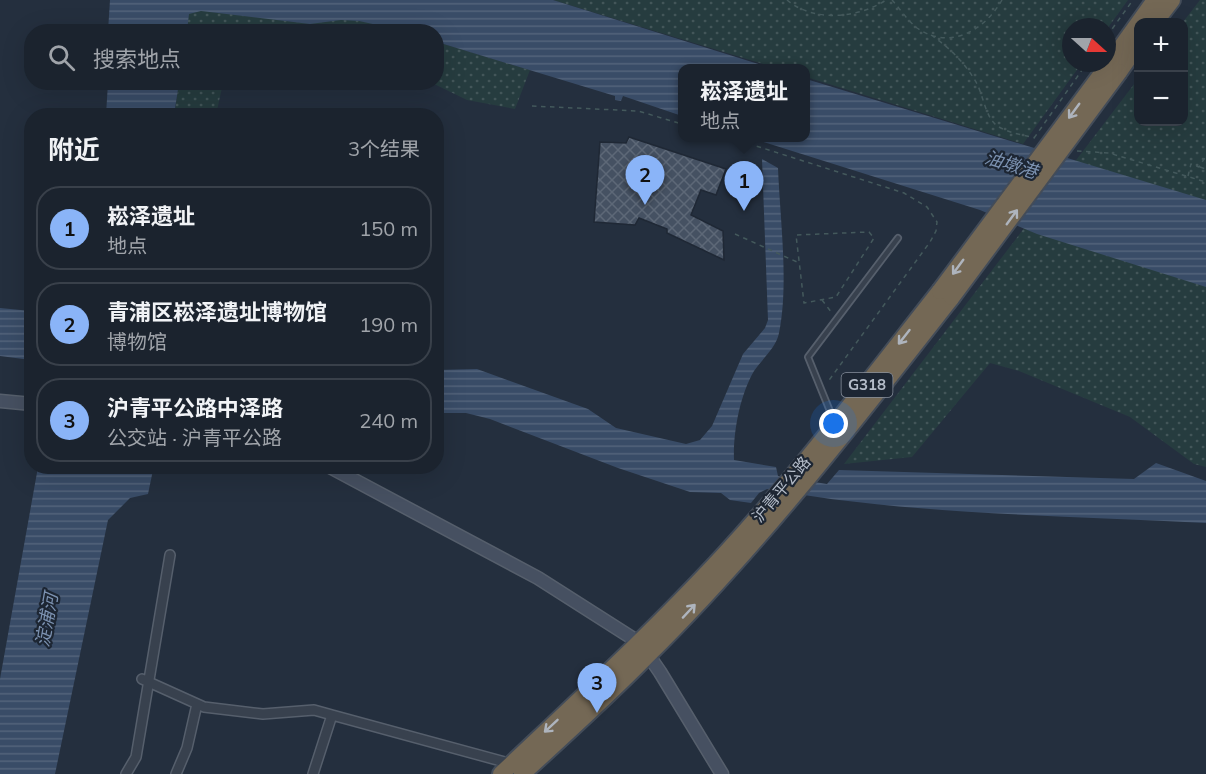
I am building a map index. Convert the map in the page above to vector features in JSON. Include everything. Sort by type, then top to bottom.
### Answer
[{"type":"highway","name":"沪青平公路","points":[[1116,65],[1155,0]]},
{"type":"highway","points":[[1158,18],[1172,0]]},
{"type":"highway","name":"沪青平公路","points":[[1116,66],[1134,49]]},
{"type":"highway","name":"沪青平公路","points":[[512,770],[645,649],[783,499],[810,477],[1111,72]]},
{"type":"highway","name":"沪青平公路","points":[[783,499],[792,477],[835,423],[946,294]]},
{"type":"street","points":[[0,401],[24,403]]},
{"type":"street","points":[[343,474],[538,578],[645,649],[722,774]]},
{"type":"street","points":[[126,774],[136,757],[145,680],[170,555]]},
{"type":"street","points":[[145,680],[204,707],[263,714],[314,710],[512,770]]},
{"type":"street","points":[[176,774],[187,748],[197,704]]},
{"type":"street","points":[[313,774],[333,715]]},
{"type":"lane","points":[[835,423],[808,357],[898,238]]},
{"type":"path","points":[[787,0],[807,11],[844,15],[867,10],[886,0]]},
{"type":"path","points":[[892,0],[916,27],[931,35],[948,38],[965,36],[981,27],[994,14],[1002,0]]},
{"type":"path","points":[[1116,23],[1132,0]]},
{"type":"path","points":[[1034,138],[1081,72]]},
{"type":"path","points":[[532,106],[638,111],[678,123]]},
{"type":"path","points":[[743,142],[904,194],[927,207],[937,222],[930,242],[821,390]]},
{"type":"path","points":[[1199,167],[1204,155],[1206,156]]},
{"type":"path","points":[[1188,176],[1191,164],[1206,169]]},
{"type":"path","points":[[868,232],[874,238],[836,297],[821,300],[804,303],[796,235],[868,232]]},
{"type":"path","points":[[735,234],[798,263]]},
{"type":"path","points":[[821,300],[837,319]]},
{"type":"green space","points":[[173,0],[384,0],[392,24],[188,24],[188,18]]},
{"type":"green space","points":[[553,0],[1128,0],[1115,18],[1062,18],[1062,72],[1075,72],[1023,144],[810,78],[810,64],[763,64]]},
{"type":"green space","points":[[1200,0],[1206,0],[1206,467],[1194,464],[1130,417],[1019,371],[990,363],[912,457],[844,464],[1134,84],[1134,126],[1188,126],[1188,18],[1186,18]]},
{"type":"green space","points":[[444,44],[530,70],[515,109],[467,100],[444,89]]},
{"type":"green space","points":[[178,90],[221,90],[218,108],[175,108]]},
{"type":"water","points":[[110,0],[553,0],[758,64],[678,64],[678,115],[623,96],[621,101],[615,100],[615,96],[444,44],[444,24],[373,24],[341,20],[310,24],[201,11],[189,14],[188,24],[108,24]]},
{"type":"water","name":"油墩港","points":[[810,80],[1206,200],[1206,287],[1037,234],[980,210],[764,142],[810,142]]},
{"type":"water","points":[[108,90],[178,90],[175,108],[106,108]]},
{"type":"water","points":[[762,159],[778,168],[784,273],[782,314],[775,344],[754,371],[741,402],[736,426],[734,460],[776,467],[778,476],[827,484],[839,470],[1134,479],[1156,463],[1206,481],[1206,523],[931,509],[821,498],[767,489],[759,493],[751,503],[730,500],[721,493],[690,492],[618,468],[490,419],[466,413],[444,413],[444,370],[477,369],[588,409],[616,428],[686,444],[700,440],[712,426],[743,354],[765,328],[768,320]]},
{"type":"water","points":[[0,308],[24,310],[24,359],[0,356]]},
{"type":"water","name":"淀浦河","points":[[37,474],[152,474],[148,494],[130,498],[108,520],[55,774],[0,774],[0,679]]},
{"type":"building","points":[[629,137],[726,169],[716,195],[701,190],[691,215],[723,231],[724,260],[667,233],[667,229],[639,218],[635,225],[594,222],[600,142],[626,143]]},
{"type":"place","name":"青浦区崧泽遗址博物馆","points":[[645,205]]},
{"type":"place","name":"崧泽遗址","points":[[744,211]]},
{"type":"place","name":"沪青平公路中泽路","points":[[597,713]]}]
